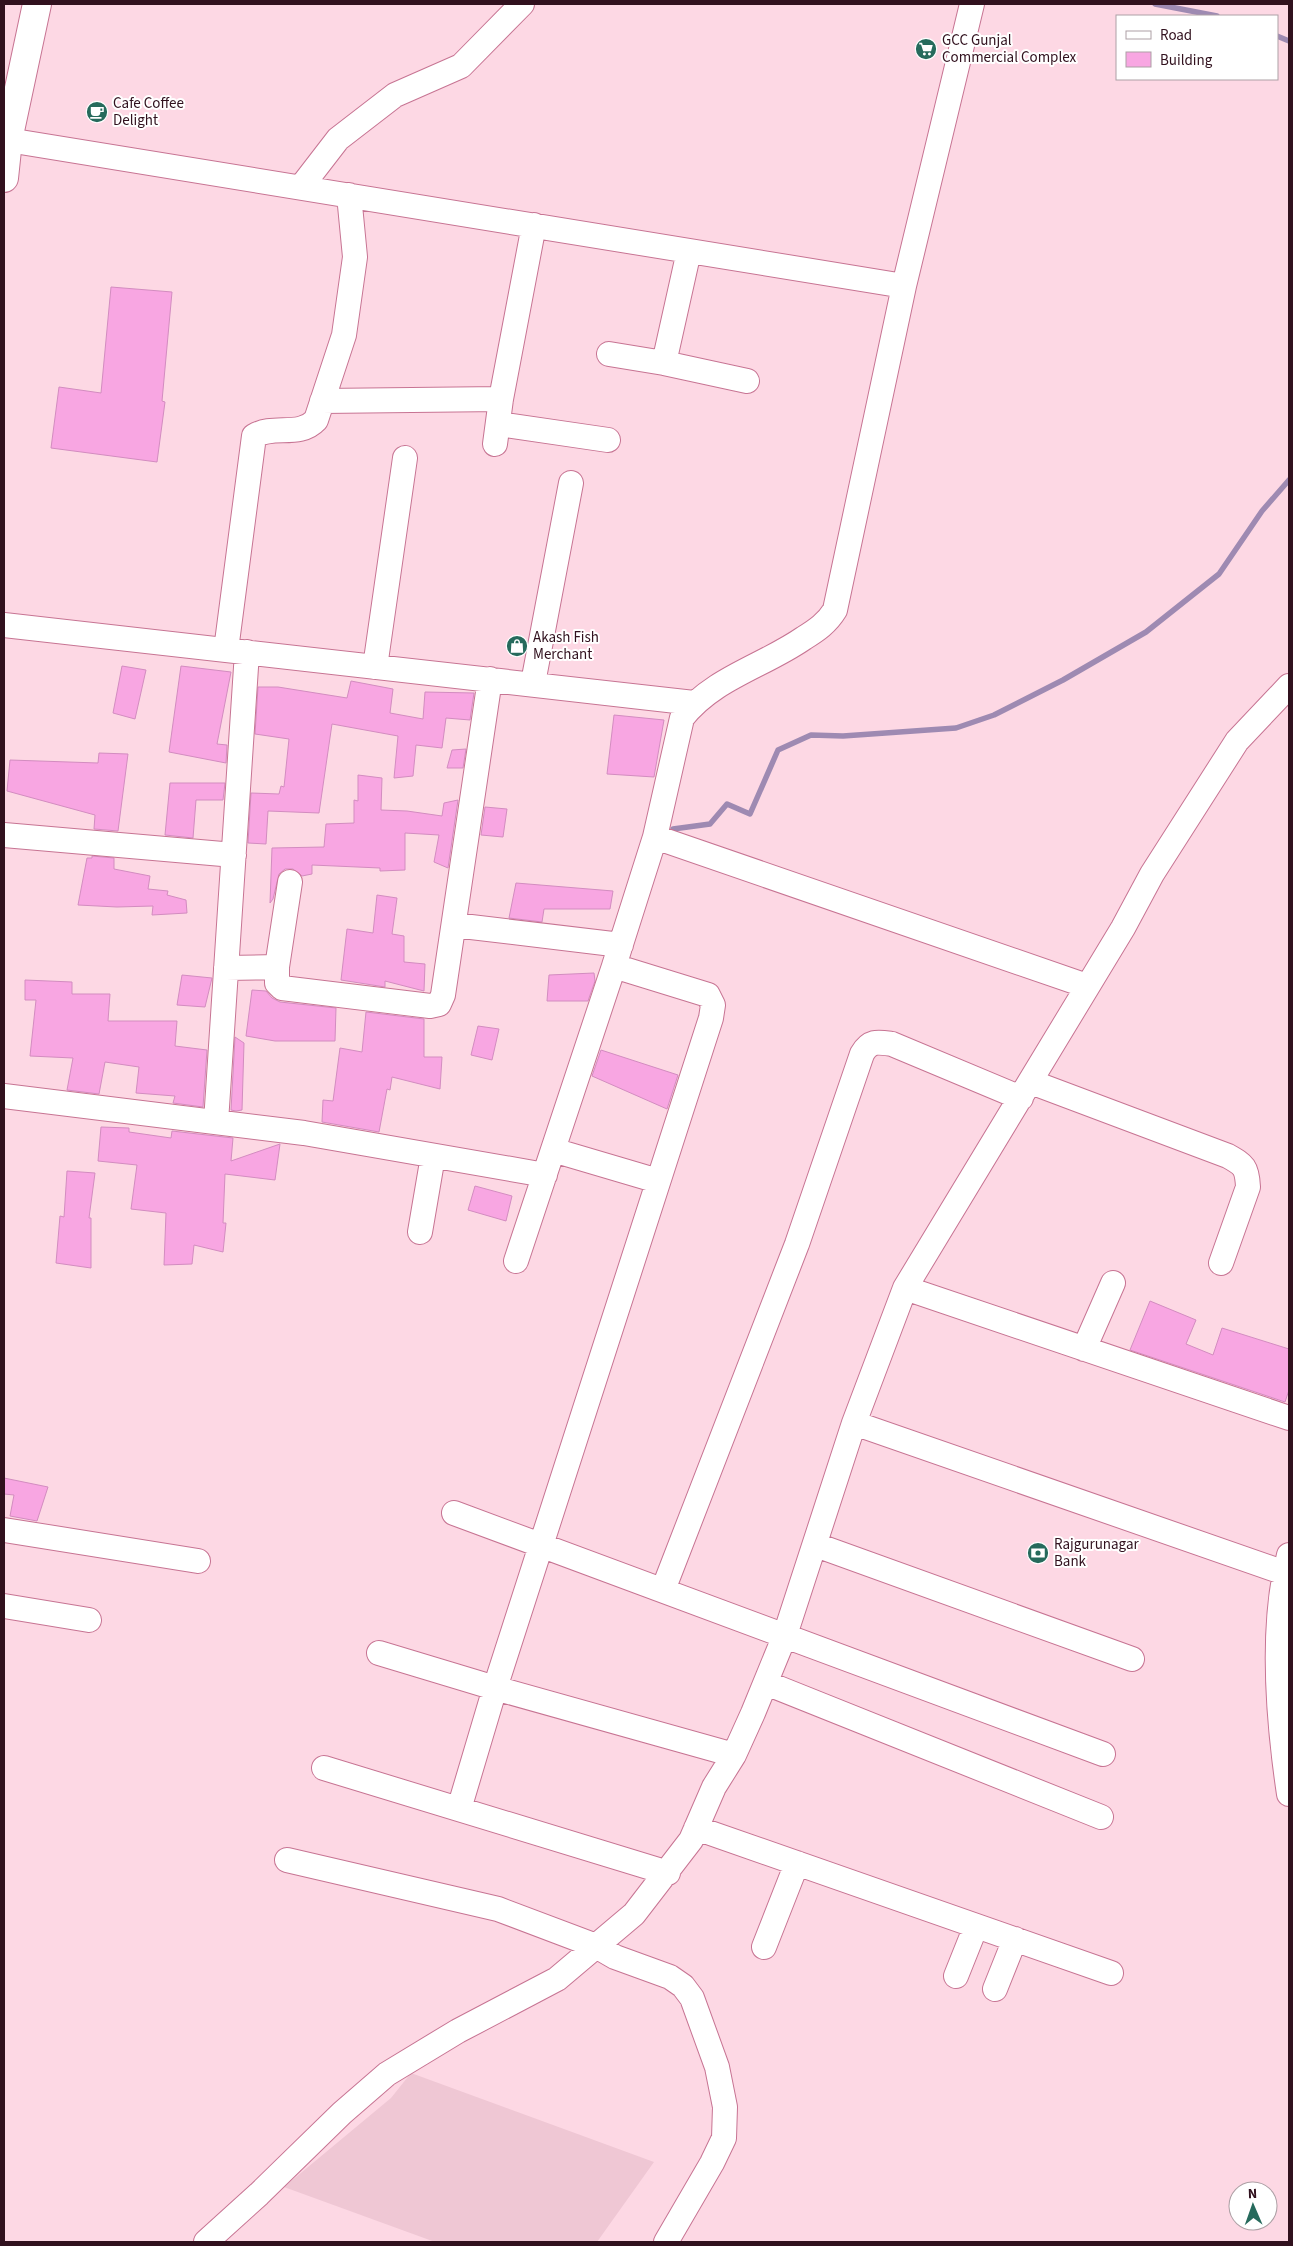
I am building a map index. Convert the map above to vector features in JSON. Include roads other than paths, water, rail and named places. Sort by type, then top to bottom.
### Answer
[{"type":"main road","points":[[4,178],[8,140],[37,4]]},
{"type":"street","points":[[301,188],[338,139],[395,95],[461,66],[522,4]]},
{"type":"street","points":[[516,1261],[655,837],[682,718],[694,702],[717,686],[789,649],[828,622],[835,610],[904,286],[972,4]]},
{"type":"street","points":[[8,140],[904,286]]},
{"type":"street","points":[[216,1122],[234,855],[237,651],[254,436],[263,431],[300,430],[310,426],[316,420],[344,335],[354,267],[355,257],[349,195]]},
{"type":"street","points":[[534,225],[496,434],[608,440]]},
{"type":"street","points":[[664,363],[689,251]]},
{"type":"street","points":[[609,354],[664,363],[747,381]]},
{"type":"street","points":[[322,401],[501,399]]},
{"type":"street","points":[[375,667],[405,458]]},
{"type":"street","points":[[533,683],[572,483]]},
{"type":"street","points":[[4,625],[694,702]]},
{"type":"street","points":[[290,882],[277,968],[278,983],[282,988],[430,1006],[439,1004],[443,995],[454,925],[490,679]]},
{"type":"street","points":[[206,2242],[259,2194],[342,2113],[387,2074],[458,2031],[557,1979],[634,1914],[668,1873],[691,1840],[714,1787],[734,1755],[785,1635],[816,1545],[854,1422],[904,1288],[1026,1090],[1123,928],[1152,874],[1237,741],[1289,686]]},
{"type":"street","points":[[4,834],[234,855]]},
{"type":"street","points":[[655,837],[1087,986]]},
{"type":"street","points":[[454,925],[617,956],[708,995],[713,1005],[542,1546],[495,1688],[459,1809]]},
{"type":"street","points":[[226,968],[277,968]]},
{"type":"street","points":[[664,1590],[797,1244],[862,1054],[868,1045],[875,1042],[892,1044],[1228,1156],[1244,1165],[1248,1175],[1248,1187],[1221,1263]]},
{"type":"street","points":[[4,1096],[304,1133],[545,1175]]},
{"type":"street","points":[[553,1150],[658,1181]]},
{"type":"street","points":[[420,1232],[433,1156]]},
{"type":"street","points":[[1084,1349],[1113,1283]]},
{"type":"street","points":[[904,1288],[1289,1418]]},
{"type":"street","points":[[854,1422],[1287,1564],[1278,1621],[1279,1683],[1284,1762],[1289,1794]]},
{"type":"street","points":[[454,1513],[1103,1754]]},
{"type":"street","points":[[4,1530],[198,1561]]},
{"type":"street","points":[[816,1545],[1132,1660]]},
{"type":"street","points":[[4,1606],[90,1620]]},
{"type":"street","points":[[379,1653],[495,1688],[734,1755]]},
{"type":"street","points":[[766,1683],[1101,1817]]},
{"type":"street","points":[[324,1768],[668,1873]]},
{"type":"street","points":[[696,1828],[1111,1973]]},
{"type":"street","points":[[287,1860],[498,1909],[596,1946],[615,1957],[670,1976],[683,1986],[692,1998],[717,2067],[725,2106],[724,2138],[666,2242]]},
{"type":"street","points":[[764,1947],[798,1863]]},
{"type":"street","points":[[956,1976],[976,1926]]},
{"type":"street","points":[[995,1989],[1015,1939]]},
{"type":"waterway","points":[[1155,4],[1212,15]]},
{"type":"waterway","points":[[1278,36],[1289,41]]},
{"type":"waterway","points":[[673,829],[710,824],[727,804],[750,814],[778,750],[811,735],[843,736],[956,728],[994,715],[1063,680],[1146,632],[1219,574],[1262,511],[1289,480]]},
{"type":"place","name":"GCC Gunjal Commercial Complex","points":[[926,49]]},
{"type":"place","name":"Cafe Coffee Delight","points":[[97,112]]},
{"type":"place","name":"Akash Fish Merchant","points":[[517,646]]},
{"type":"place","name":"Rajgurunagar Bank","points":[[1038,1553]]}]
